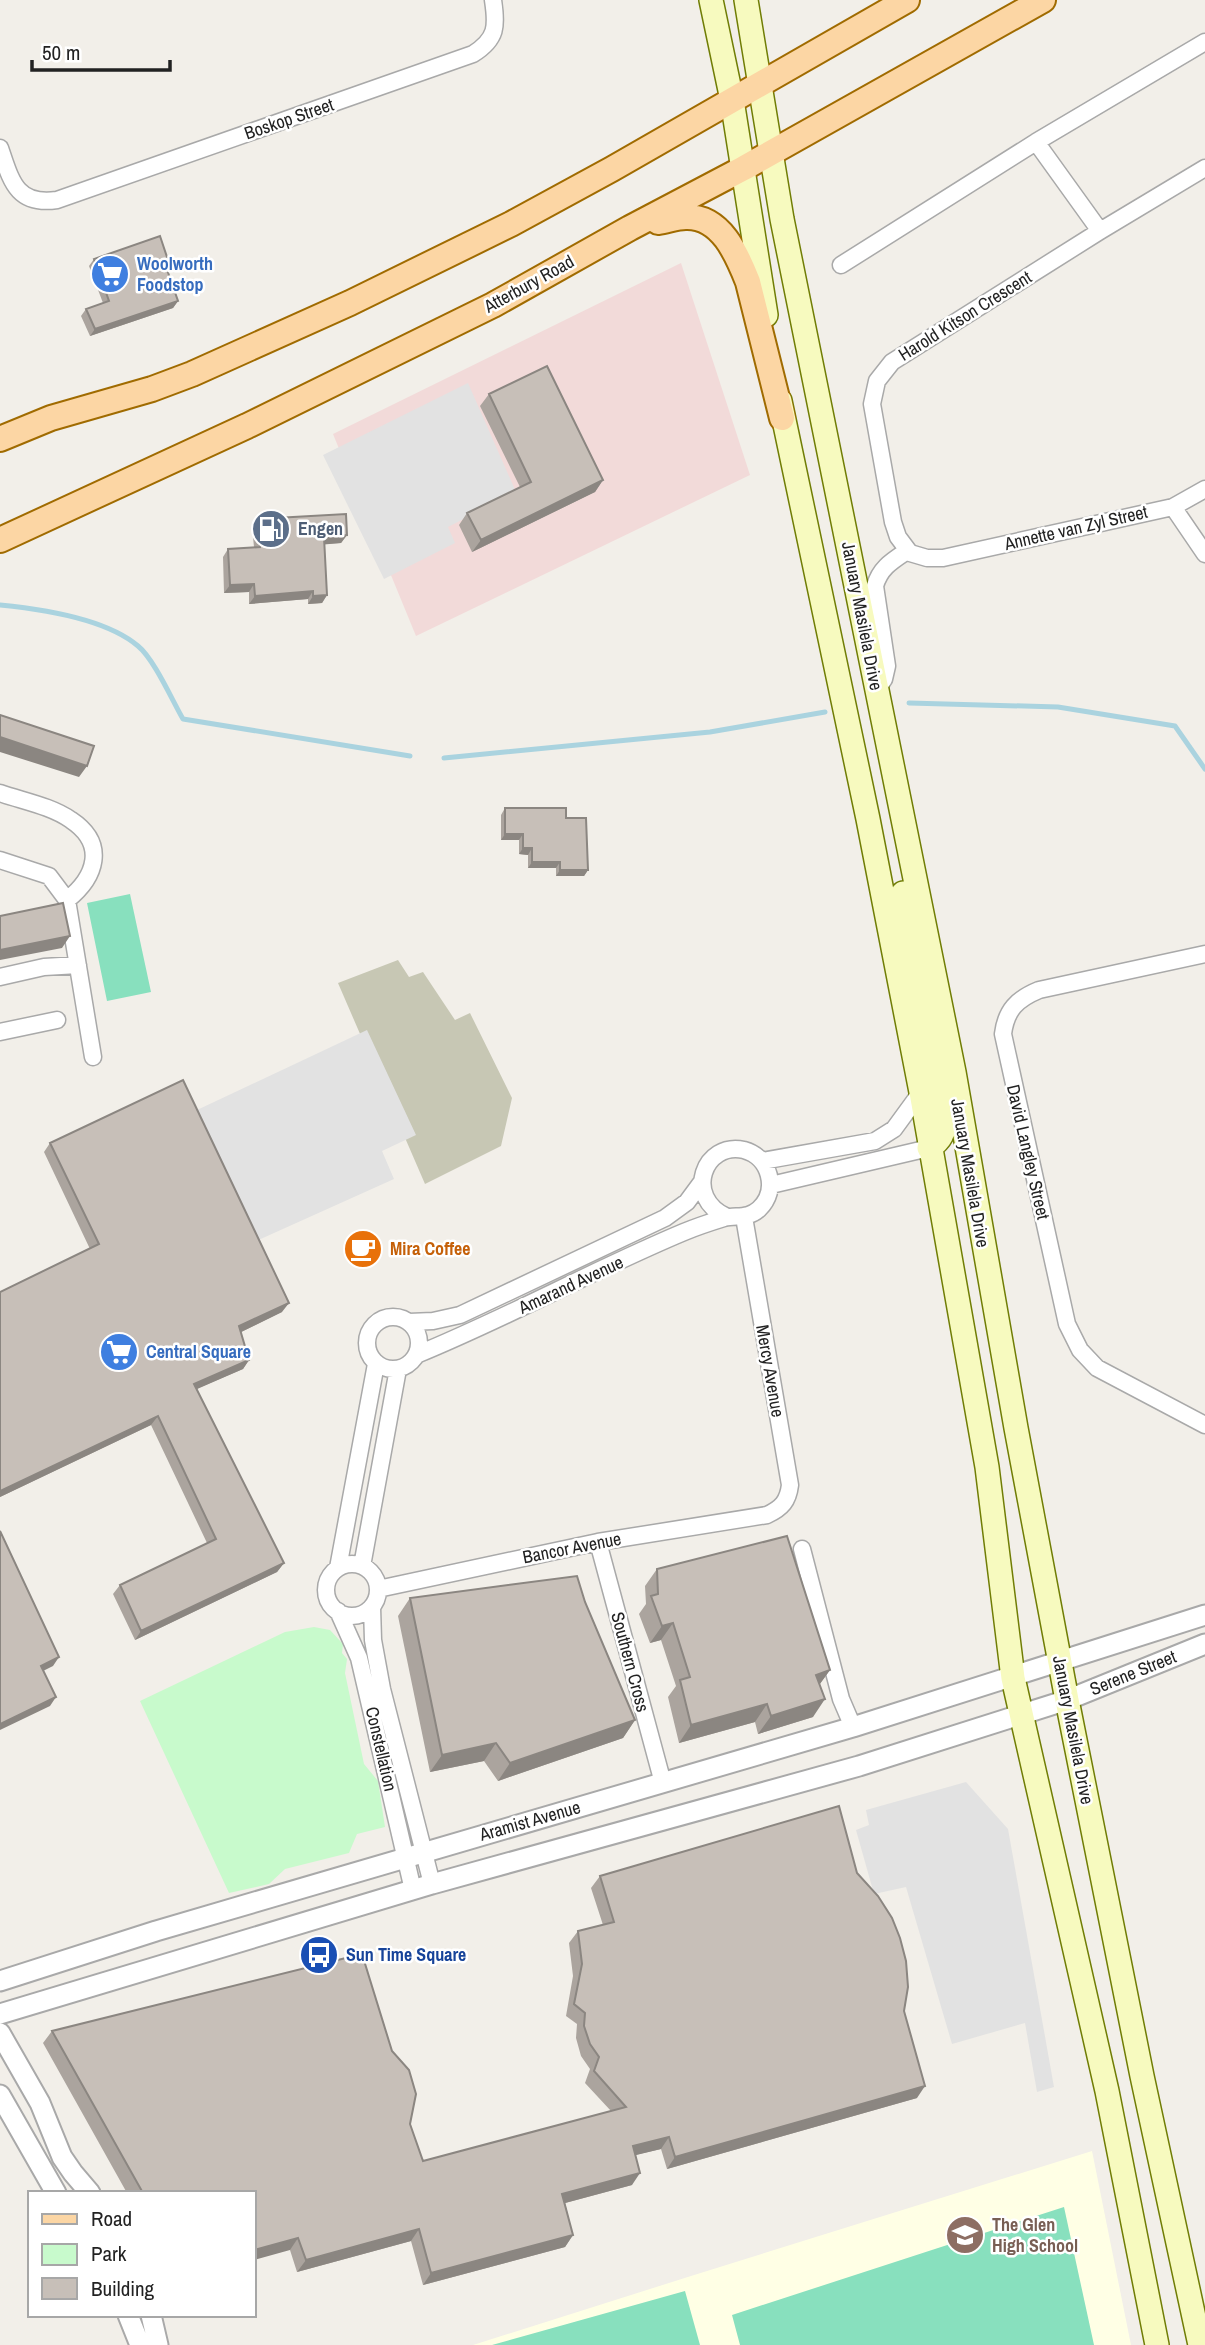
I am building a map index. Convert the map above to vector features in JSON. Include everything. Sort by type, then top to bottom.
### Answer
[{"type":"main road","name":"January Masilela Drive","points":[[711,0],[744,169],[782,418],[866,806],[921,1092],[987,1467],[1013,1678],[1107,2091],[1157,2345]]},
{"type":"main road","name":"January Masilela Drive","points":[[746,0],[782,219],[954,1072],[1067,1700],[1200,2345]]},
{"type":"main road","points":[[0,439],[51,418],[152,389],[192,374],[350,303],[522,218],[624,163],[907,0]]},
{"type":"main road","name":"Atterbury Road","points":[[0,540],[247,426],[493,306],[630,228],[744,169],[1043,0]]},
{"type":"main road","points":[[630,228],[684,217],[708,222],[719,230],[741,263],[748,282],[782,418]]},
{"type":"main road","points":[[904,831],[902,883],[906,917],[944,1118],[941,1138],[929,1149]]},
{"type":"street","name":"Boskop Street","points":[[0,148],[13,183],[23,195],[41,201],[57,200],[466,57],[483,48],[491,39],[496,22],[494,6]]},
{"type":"street","points":[[841,265],[1036,142],[1205,42]]},
{"type":"street","points":[[1036,142],[1100,231]]},
{"type":"street","name":"Harold Kitson Crescent","points":[[907,551],[893,522],[873,412],[873,393],[880,376],[901,356],[1205,168]]},
{"type":"street","name":"Annette van Zyl Street","points":[[907,551],[927,558],[943,558],[1173,507],[1205,489]]},
{"type":"street","points":[[1173,507],[1205,554]]},
{"type":"street","points":[[876,691],[884,680],[887,666],[875,586],[885,565],[907,551]]},
{"type":"street","points":[[0,793],[65,816],[88,838],[93,853],[90,874],[81,888],[67,900]]},
{"type":"street","points":[[0,860],[49,876],[67,900],[93,1056]]},
{"type":"street","name":"David Langley Street","points":[[1205,954],[1039,990],[1015,1003],[1006,1018],[1003,1034],[1067,1324],[1073,1339],[1087,1359],[1108,1375],[1205,1425]]},
{"type":"street","points":[[0,977],[44,967],[78,965]]},
{"type":"street","points":[[0,1032],[57,1020]]},
{"type":"street","points":[[762,1161],[875,1141],[894,1129],[921,1092]]},
{"type":"street","points":[[771,1185],[929,1149]]},
{"type":"street","points":[[727,1151],[746,1151],[762,1161],[770,1176],[771,1185],[760,1209],[735,1217],[717,1212],[708,1205],[701,1183],[709,1162],[717,1155],[727,1151]]},
{"type":"street","name":"Amarand Avenue","points":[[409,1322],[433,1321],[460,1315],[665,1218],[687,1202],[701,1183]]},
{"type":"street","name":"Amarand Avenue","points":[[416,1355],[685,1232],[735,1217]]},
{"type":"street","name":"Mercy Avenue","points":[[735,1217],[790,1486],[788,1497],[782,1506],[767,1515]]},
{"type":"street","points":[[396,1316],[409,1322],[418,1334],[419,1341],[412,1361],[398,1369],[376,1364],[366,1344],[370,1329],[381,1319],[388,1317],[396,1316]]},
{"type":"street","points":[[338,1568],[376,1364]]},
{"type":"street","points":[[362,1566],[398,1369]]},
{"type":"street","name":"Bancor Avenue","points":[[379,1589],[598,1542],[767,1515]]},
{"type":"street","name":"Southern Cross","points":[[598,1542],[663,1783]]},
{"type":"street","points":[[802,1549],[841,1699],[853,1727]]},
{"type":"street","points":[[346,1564],[362,1566],[374,1575],[379,1589],[372,1607],[353,1616],[338,1611],[328,1598],[326,1590],[328,1581],[338,1568],[346,1564]]},
{"type":"street","name":"Constellation","points":[[372,1607],[373,1640],[422,1887]]},
{"type":"street","name":"Constellation","points":[[338,1611],[359,1658],[415,1854]]},
{"type":"street","name":"Serene Street","points":[[1060,1661],[1205,1615]]},
{"type":"street","name":"Serene Street","points":[[1022,1713],[1067,1700],[1205,1644]]},
{"type":"street","name":"Aramist Avenue","points":[[0,1981],[156,1931],[853,1727],[1060,1661]]},
{"type":"street","name":"Aramist Avenue","points":[[0,2014],[422,1887],[859,1766],[1022,1713]]},
{"type":"street","points":[[0,2033],[40,2104],[62,2157],[88,2191]]},
{"type":"street","points":[[0,2095],[55,2191]]},
{"type":"street","points":[[129,2317],[140,2345]]},
{"type":"street","points":[[151,2317],[158,2345]]},
{"type":"shaded area","points":[[681,263],[750,475],[416,636],[333,434]]},
{"type":"shaded area","points":[[468,383],[516,492],[448,527],[455,543],[384,579],[323,455]]},
{"type":"shaded area","points":[[398,960],[409,977],[423,972],[455,1020],[470,1013],[512,1098],[501,1146],[425,1184],[338,983]]},
{"type":"shaded area","points":[[367,1030],[416,1135],[382,1151],[394,1179],[254,1242],[197,1110]]},
{"type":"shaded area","points":[[966,1782],[1008,1829],[1054,2087],[1037,2092],[1025,2023],[952,2044],[906,1887],[874,1894],[856,1830],[869,1825],[866,1810]]},
{"type":"shaded area","name":"The Glen High School","points":[[1092,2151],[1131,2345],[473,2345],[691,2276]]},
{"type":"green space","points":[[130,894],[151,992],[107,1001],[87,903]]},
{"type":"green space","points":[[314,1627],[330,1630],[343,1644],[342,1653],[347,1659],[345,1673],[364,1764],[378,1781],[385,1827],[357,1834],[349,1853],[285,1869],[269,1884],[229,1893],[140,1701],[285,1632]]},
{"type":"green space","points":[[1064,2207],[1094,2345],[740,2345],[732,2315]]},
{"type":"green space","points":[[685,2291],[700,2345],[492,2345]]},
{"type":"building","points":[[160,236],[168,260],[164,261],[178,301],[95,329],[86,309],[109,301],[94,259]]},
{"type":"building","points":[[547,366],[603,480],[481,540],[467,513],[531,482],[489,394]]},
{"type":"building","points":[[346,514],[347,535],[324,537],[327,595],[313,596],[313,591],[255,596],[254,584],[230,585],[228,549],[260,547],[258,519]]},
{"type":"building","points":[[0,715],[94,746],[87,766],[0,737]]},
{"type":"building","points":[[505,808],[566,808],[566,818],[586,818],[588,870],[560,870],[560,862],[532,862],[532,848],[523,848],[523,834],[505,834]]},
{"type":"building","points":[[63,903],[70,936],[0,950],[0,916]]},
{"type":"building","name":"Central Square","points":[[183,1080],[289,1303],[239,1326],[249,1360],[194,1384],[284,1563],[141,1631],[120,1585],[216,1539],[158,1416],[0,1491],[0,1292],[99,1244],[50,1143]]},
{"type":"building","points":[[0,1531],[59,1657],[41,1666],[56,1697],[0,1724]]},
{"type":"building","points":[[787,1536],[830,1670],[816,1675],[825,1699],[771,1716],[767,1704],[691,1725],[680,1680],[690,1677],[673,1623],[662,1626],[651,1596],[658,1594],[657,1569]]},
{"type":"building","points":[[577,1576],[585,1602],[635,1720],[510,1763],[496,1743],[442,1755],[410,1598]]},
{"type":"building","points":[[839,1806],[857,1873],[878,1896],[892,1918],[900,1938],[906,1961],[908,1987],[904,2011],[925,2086],[675,2157],[669,2137],[633,2146],[640,2173],[562,2194],[573,2235],[431,2273],[419,2229],[306,2260],[298,2238],[256,2249],[256,2191],[142,2191],[52,2031],[362,1954],[392,2051],[409,2070],[416,2094],[410,2124],[423,2161],[626,2107],[594,2071],[599,2057],[590,2044],[584,2026],[585,2013],[574,2004],[582,1964],[578,1931],[614,1922],[600,1876]]},
{"type":"waterway","points":[[0,605],[72,617],[125,637],[138,646],[150,660],[183,719],[410,756]]},
{"type":"waterway","points":[[909,703],[1058,707],[1175,726],[1205,769]]},
{"type":"waterway","points":[[444,758],[710,732],[825,712]]},
{"type":"place","name":"Woolworth Foodstop","points":[[110,274]]},
{"type":"place","name":"Engen","points":[[271,529]]},
{"type":"place","name":"Mira Coffee","points":[[363,1249]]},
{"type":"place","name":"Central Square","points":[[119,1352]]},
{"type":"place","name":"Sun Time Square","points":[[319,1955]]},
{"type":"place","name":"The Glen High School","points":[[965,2235]]}]
